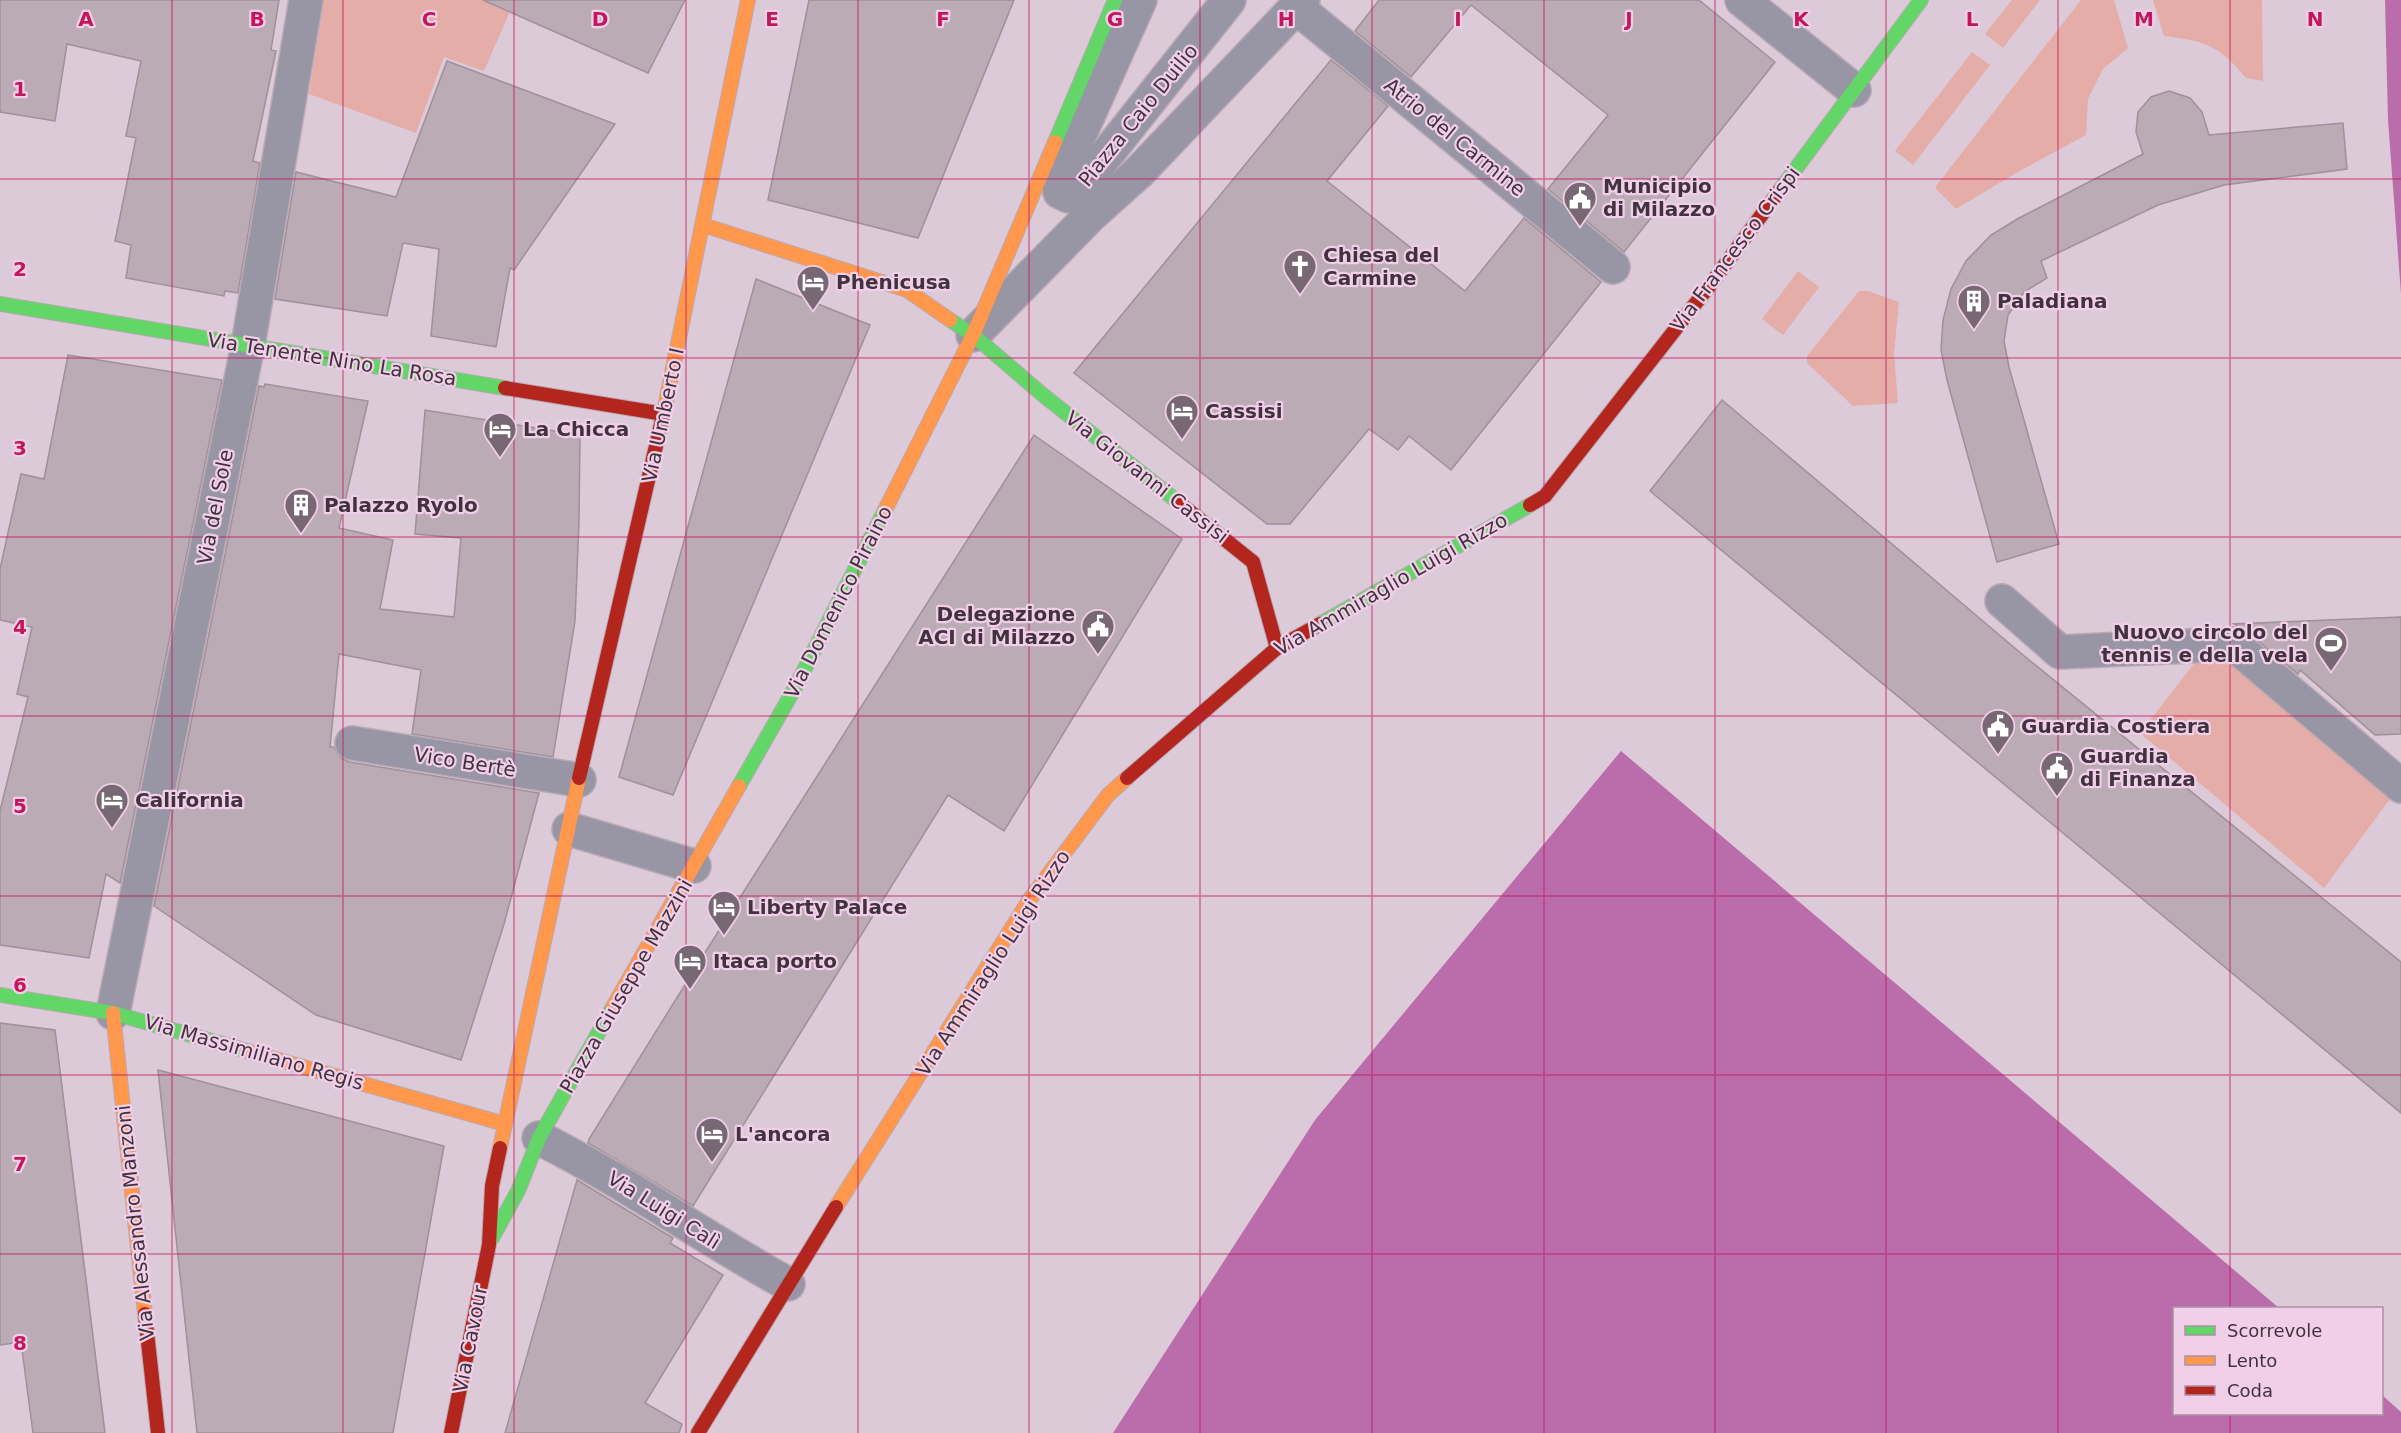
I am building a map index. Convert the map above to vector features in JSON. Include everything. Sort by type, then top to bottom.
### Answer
[{"type":"street","name":"Via del Sole","points":[[113,1013],[248,345],[306,0]]},
{"type":"street","name":"Via Umberto I","points":[[569,829],[664,414],[748,0]]},
{"type":"street","points":[[973,335],[1114,0]]},
{"type":"street","name":"Piazza Caio Duilio","points":[[1140,0],[1058,183],[1060,192],[1068,196],[1076,193],[1229,0]]},
{"type":"street","points":[[1742,0],[1854,90]]},
{"type":"street","name":"Via Francesco Crispi","points":[[1545,496],[1710,285],[1921,0]]},
{"type":"street","name":"Piazza Caio Duilio","points":[[973,335],[1092,214],[1140,171],[1300,3]]},
{"type":"street","name":"Atrio del Carmine","points":[[1300,3],[1613,267]]},
{"type":"street","name":"Piazza Caio Duilio","points":[[1042,174],[1051,196],[1074,210],[1092,214]]},
{"type":"street","name":"Via Giovanni Cassisi","points":[[704,225],[907,290],[973,335],[1043,395],[1253,562],[1277,648]]},
{"type":"street","name":"Via Tenente Nino La Rosa","points":[[0,304],[664,414]]},
{"type":"street","name":"Via Domenico Piraino","points":[[694,866],[796,686],[973,335]]},
{"type":"street","name":"Via Ammiraglio Luigi Rizzo","points":[[698,1433],[788,1284],[1030,898],[1108,795],[1277,648],[1545,496]]},
{"type":"street","points":[[2002,601],[2060,652],[2233,644],[2401,786]]},
{"type":"street","name":"Vico Bertè","points":[[351,743],[579,780]]},
{"type":"street","points":[[505,1124],[569,829]]},
{"type":"street","name":"Piazza Giuseppe Mazzini","points":[[539,1138],[694,866],[569,829]]},
{"type":"street","name":"Via Massimiliano Regis","points":[[0,995],[113,1013],[505,1124]]},
{"type":"street","name":"Via Alessandro Manzoni","points":[[113,1013],[158,1433]]},
{"type":"street","name":"Via Cavour","points":[[451,1433],[489,1245],[492,1186],[505,1124]]},
{"type":"street","name":"Via Luigi Calì","points":[[539,1138],[578,1157],[788,1284]]},
{"type":"street","name":"Via Cavour","points":[[489,1245],[518,1191],[539,1138]]},
{"type":"shaded area","points":[[324,0],[515,0],[484,71],[444,57],[416,133],[309,94]]},
{"type":"shaded area","points":[[2012,0],[2040,0],[2003,48],[1985,34]]},
{"type":"shaded area","points":[[2081,0],[2114,0],[2128,48],[2103,69],[2088,99],[2086,135],[1956,209],[1936,189],[1936,186]]},
{"type":"shaded area","points":[[2153,0],[2262,0],[2263,81],[2246,78],[2228,58],[2210,46],[2164,36]]},
{"type":"shaded area","points":[[2385,0],[2401,0],[2401,294],[2388,120]]},
{"type":"shaded area","points":[[1972,52],[1990,65],[1913,165],[1895,151]]},
{"type":"shaded area","points":[[1798,271],[1819,287],[1783,335],[1762,319]]},
{"type":"shaded area","points":[[1859,291],[1868,291],[1899,302],[1894,353],[1898,403],[1853,406],[1807,363],[1807,356]]},
{"type":"shaded area","points":[[2196,661],[2233,661],[2393,795],[2324,888],[2140,733]]},
{"type":"shaded area","points":[[1621,751],[2278,1307],[2173,1307],[2173,1415],[2383,1415],[2383,1396],[2401,1412],[2401,1433],[1113,1433],[1315,1120]]},
{"type":"building","points":[[0,0],[279,0],[271,50],[276,51],[253,161],[260,163],[238,293],[225,291],[224,296],[126,278],[131,245],[115,241],[136,138],[126,136],[141,61],[67,44],[55,121],[0,112]]},
{"type":"building","points":[[483,0],[685,0],[648,73]]},
{"type":"building","points":[[809,0],[1014,0],[918,238],[768,200]]},
{"type":"building","points":[[1379,0],[1699,0],[1775,62],[1624,252],[1548,189],[1608,115],[1471,5],[1411,77],[1355,31]]},
{"type":"building","points":[[1331,60],[1388,106],[1327,181],[1465,291],[1524,218],[1601,282],[1451,470],[1409,436],[1398,450],[1369,429],[1290,524],[1267,524],[1074,373]]},
{"type":"building","points":[[447,61],[615,124],[514,270],[510,268],[496,347],[431,336],[439,249],[403,243],[387,316],[275,299],[296,172],[396,197]]},
{"type":"building","name":"Paladiana","points":[[2169,91],[2190,98],[2202,112],[2209,135],[2343,123],[2347,169],[2224,185],[2158,205],[2041,261],[2047,278],[2024,292],[2008,315],[2004,341],[2009,367],[2059,544],[1997,562],[1947,380],[1941,350],[1943,320],[1951,289],[1966,261],[1991,235],[2019,218],[2143,154],[2136,132],[2138,112],[2151,97]]},
{"type":"building","points":[[756,279],[870,325],[673,795],[619,777]]},
{"type":"building","points":[[68,355],[222,380],[120,883],[106,874],[89,958],[0,945],[0,811],[28,697],[17,694],[32,627],[0,620],[0,569],[21,474],[44,479]]},
{"type":"building","points":[[265,384],[368,401],[339,528],[393,540],[380,609],[454,617],[461,538],[415,534],[425,410],[580,435],[575,621],[553,757],[412,734],[421,670],[339,654],[330,747],[334,747],[341,758],[349,762],[539,793],[504,924],[461,1060],[316,1015],[154,906],[259,386],[264,387]]},
{"type":"building","points":[[1722,400],[2023,655],[2401,962],[2401,1113],[1650,491]]},
{"type":"building","points":[[1034,435],[1182,539],[1004,831],[948,795],[693,1206],[588,1143],[589,1139]]},
{"type":"building","points":[[2401,617],[2401,734],[2375,735],[2300,670],[2298,674],[2245,630],[2234,624]]},
{"type":"building","points":[[0,1023],[55,1030],[105,1433],[33,1433],[21,1342],[0,1345]]},
{"type":"building","points":[[158,1070],[444,1146],[393,1433],[197,1433]]},
{"type":"building","points":[[577,1180],[673,1238],[670,1243],[723,1275],[645,1403],[682,1424],[679,1433],[505,1433]]},
{"type":"traffic: fast","points":[[1055,142],[1115,0]]},
{"type":"traffic: fast","points":[[1780,190],[1921,0]]},
{"type":"traffic: fast","points":[[0,304],[505,388]]},
{"type":"traffic: fast","points":[[950,320],[973,335],[1043,395],[1178,502]]},
{"type":"traffic: fast","points":[[1320,624],[1530,505]]},
{"type":"traffic: fast","points":[[739,786],[796,686],[886,508]]},
{"type":"traffic: fast","points":[[0,995],[113,1013],[247,1051]]},
{"type":"traffic: fast","points":[[492,1238],[518,1191],[539,1138],[613,1007]]},
{"type":"traffic: slow","points":[[665,407],[748,0]]},
{"type":"traffic: slow","points":[[886,508],[973,335],[1055,142]]},
{"type":"traffic: slow","points":[[703,225],[907,290],[950,320]]},
{"type":"traffic: slow","points":[[500,1148],[579,778]]},
{"type":"traffic: slow","points":[[836,1207],[1030,899],[1108,795],[1127,778]]},
{"type":"traffic: slow","points":[[613,1007],[739,786]]},
{"type":"traffic: slow","points":[[113,1013],[145,1314]]},
{"type":"traffic: slow","points":[[247,1051],[505,1124]]},
{"type":"traffic: jam","points":[[1530,505],[1545,496],[1710,285],[1780,190]]},
{"type":"traffic: jam","points":[[505,388],[664,414]]},
{"type":"traffic: jam","points":[[579,778],[665,407]]},
{"type":"traffic: jam","points":[[1178,502],[1253,562],[1277,648]]},
{"type":"traffic: jam","points":[[1127,778],[1277,648],[1320,624]]},
{"type":"traffic: jam","points":[[451,1433],[489,1245],[492,1186],[500,1148]]},
{"type":"traffic: jam","points":[[698,1433],[836,1207]]},
{"type":"traffic: jam","points":[[145,1314],[158,1433]]},
{"type":"place","name":"Municipio di Milazzo","points":[[1580,227]]},
{"type":"place","name":"Chiesa del Carmine","points":[[1300,295]]},
{"type":"place","name":"Phenicusa","points":[[813,311]]},
{"type":"place","name":"Paladiana","points":[[1974,330]]},
{"type":"place","name":"Cassisi","points":[[1182,440]]},
{"type":"place","name":"La Chicca","points":[[500,458]]},
{"type":"place","name":"Palazzo Ryolo","points":[[301,534]]},
{"type":"place","name":"Delegazione ACI di Milazzo","points":[[1098,655]]},
{"type":"place","name":"Nuovo circolo del tennis e della vela","points":[[2331,672]]},
{"type":"place","name":"Guardia Costiera","points":[[1998,755]]},
{"type":"place","name":"Guardia di Finanza","points":[[2057,797]]},
{"type":"place","name":"California","points":[[112,829]]},
{"type":"place","name":"Liberty Palace","points":[[724,936]]},
{"type":"place","name":"Itaca porto","points":[[690,990]]},
{"type":"place","name":"L'ancora","points":[[712,1163]]}]
